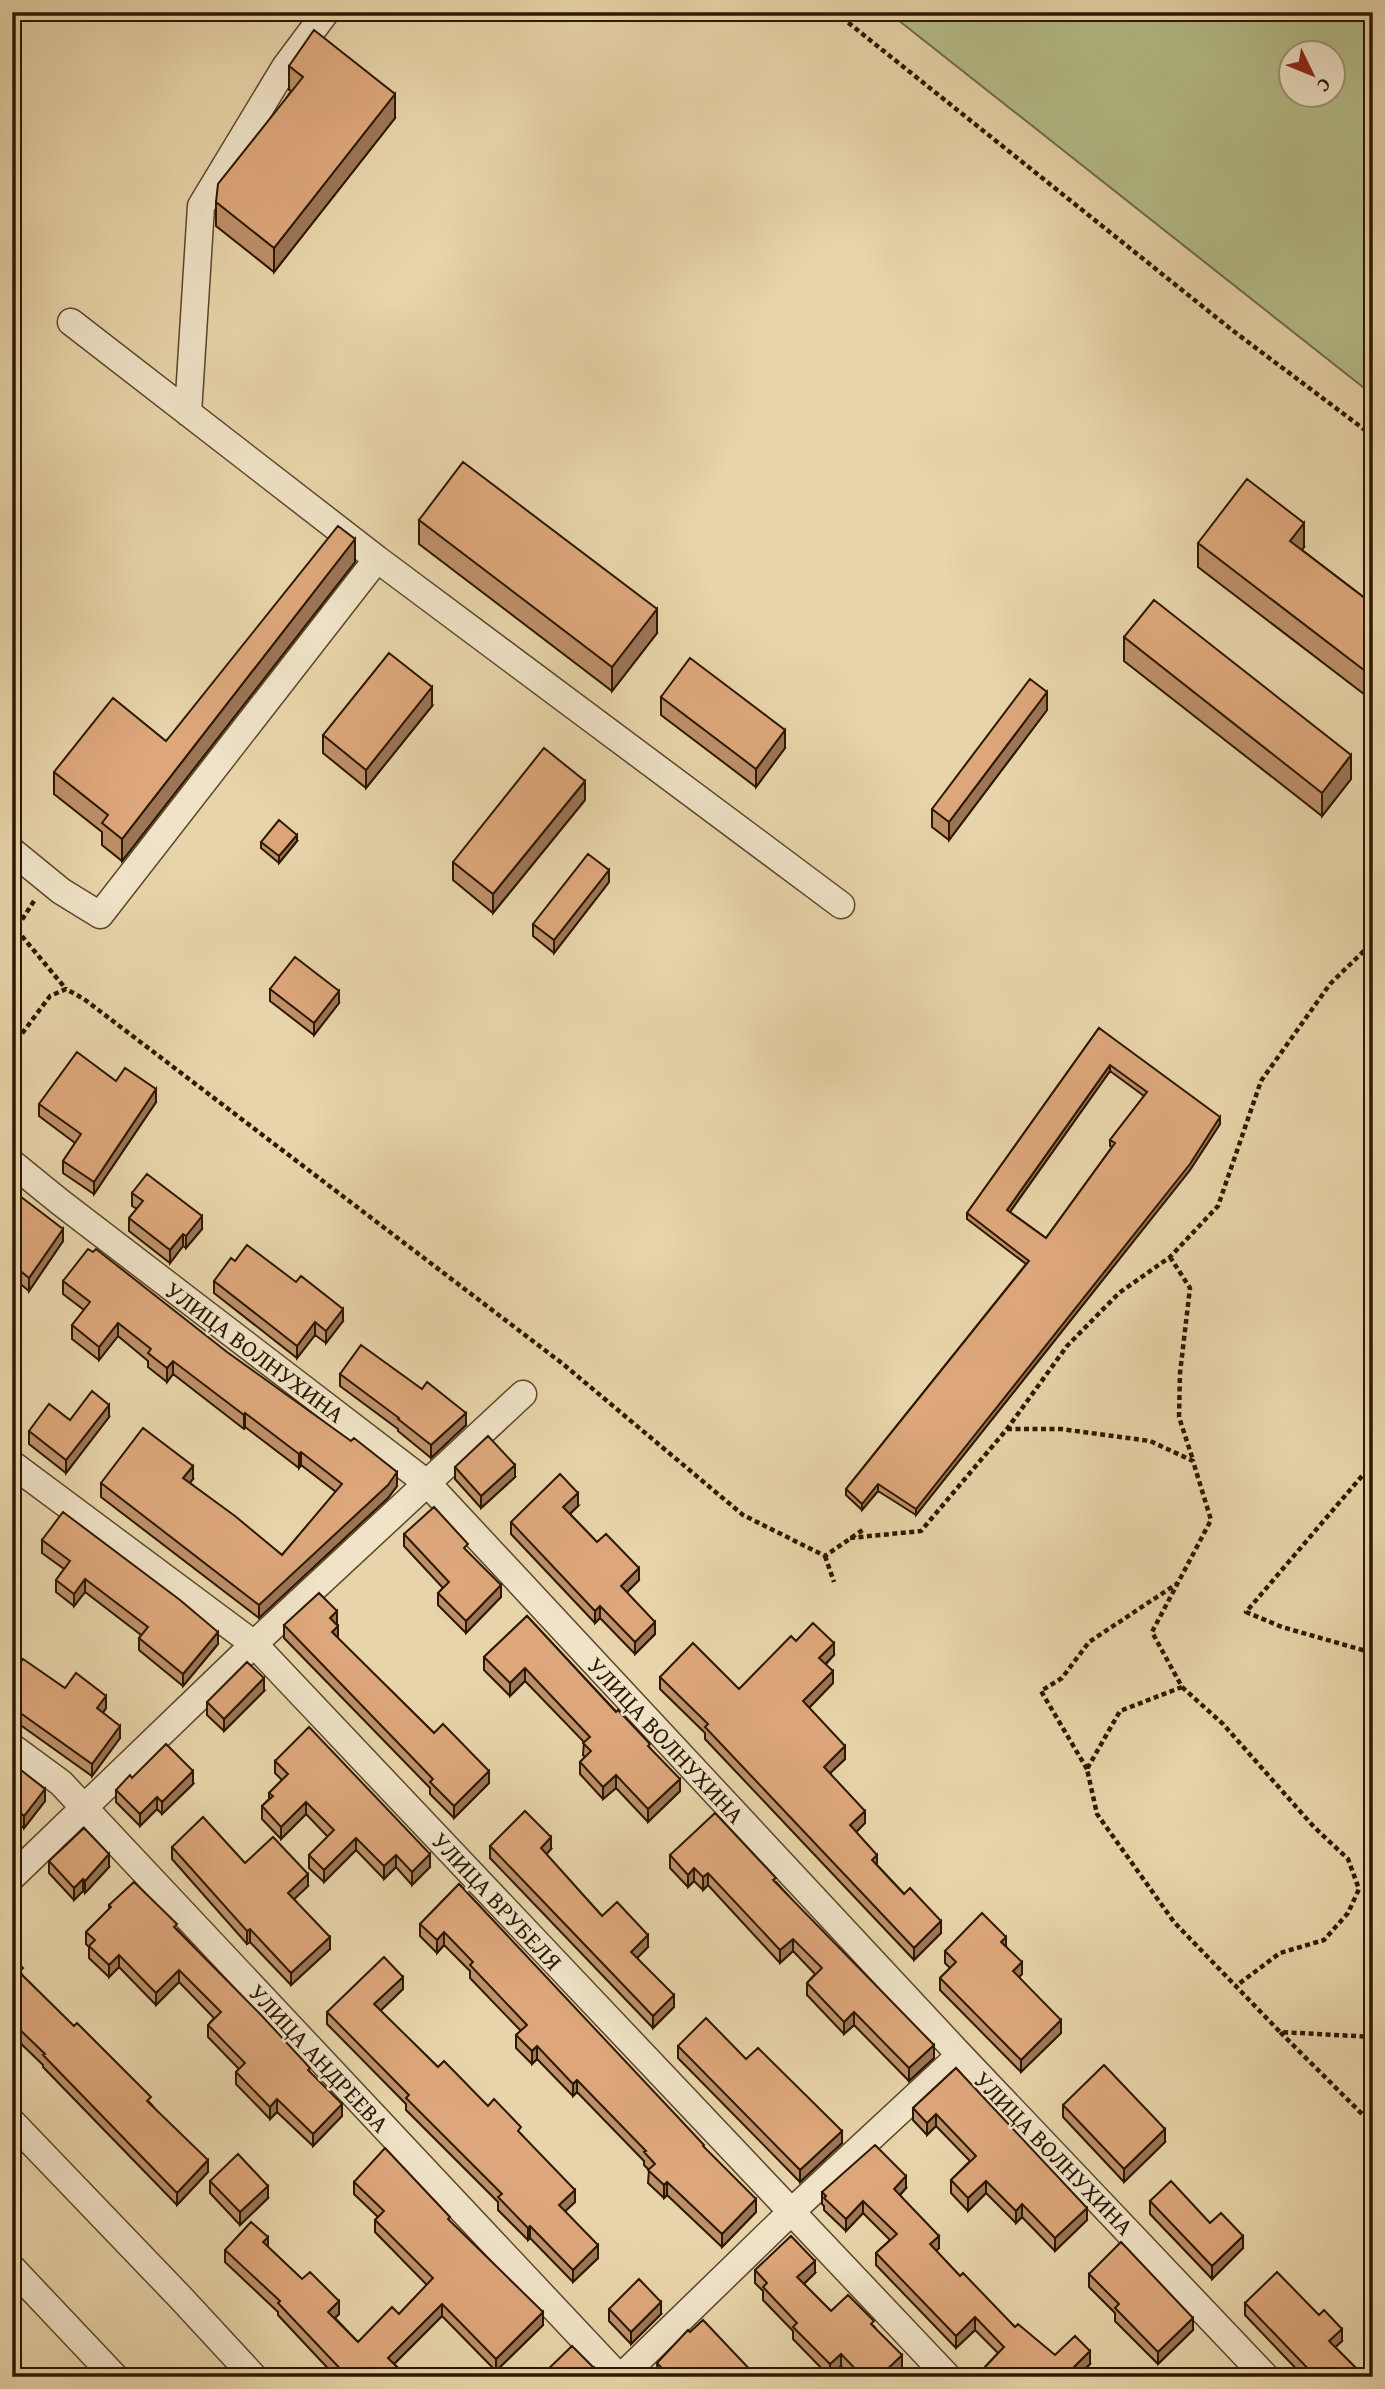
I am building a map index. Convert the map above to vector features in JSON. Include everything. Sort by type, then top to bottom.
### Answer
[{"type":"street","points":[[188,412],[201,206],[285,67],[326,12]]},
{"type":"street","points":[[71,322],[377,559],[841,905]]},
{"type":"street","points":[[12,850],[61,891],[100,915],[377,559]]},
{"type":"street","name":"УЛИЦА ВОЛНУХИНА","points":[[12,1163],[428,1484],[960,2055],[1266,2377]]},
{"type":"street","points":[[12,1877],[254,1644],[523,1394]]},
{"type":"street","name":"УЛИЦА ВРУБЕЛЯ","points":[[12,1464],[254,1644],[948,2377]]},
{"type":"street","name":"УЛИЦА АНДРЕЕВА","points":[[12,1747],[61,1783],[620,2377]]},
{"type":"street","points":[[620,2377],[791,2212],[960,2055]]},
{"type":"street","points":[[12,2122],[254,2377]]},
{"type":"street","points":[[12,2268],[115,2377]]},
{"type":"path","points":[[835,12],[1232,330],[1373,436]]},
{"type":"path","points":[[48,880],[16,929],[66,989],[95,1007],[563,1364],[743,1515],[825,1556],[834,1582]]},
{"type":"path","points":[[850,1539],[922,1531],[1007,1429],[1067,1346],[1119,1293],[1170,1257],[1218,1206],[1261,1081],[1331,984],[1373,942]]},
{"type":"path","points":[[12,1047],[50,996],[66,989]]},
{"type":"path","points":[[1170,1257],[1190,1288],[1180,1373],[1179,1417],[1211,1520],[1152,1632],[1182,1687],[1223,1724],[1314,1827],[1348,1859],[1359,1889],[1348,1913],[1324,1940],[1280,1953],[1236,1986]]},
{"type":"path","points":[[1007,1429],[1062,1429],[1150,1441],[1193,1461]]},
{"type":"path","points":[[1373,1463],[1245,1612],[1282,1627],[1373,1653]]},
{"type":"path","points":[[825,1556],[864,1529]]},
{"type":"path","points":[[1178,1582],[1090,1642],[1062,1678],[1041,1691],[1087,1769],[1097,1814],[1174,1922],[1373,2125]]},
{"type":"path","points":[[1087,1769],[1120,1711],[1182,1687]]},
{"type":"path","points":[[1280,2032],[1373,2037]]},
{"type":"green space","points":[[888,12],[1373,12],[1373,395]]},
{"type":"building","points":[[314,30],[395,94],[274,248],[216,202],[218,184],[303,77],[289,66]]},
{"type":"building","points":[[463,462],[657,609],[612,667],[419,520]]},
{"type":"building","points":[[1247,479],[1304,523],[1290,541],[1370,602],[1373,598],[1373,677],[1198,543]]},
{"type":"building","points":[[338,526],[355,539],[122,839],[102,823],[108,815],[54,772],[113,698],[166,741]]},
{"type":"building","points":[[1154,600],[1351,755],[1322,793],[1124,637]]},
{"type":"building","points":[[389,653],[432,687],[366,770],[323,735]]},
{"type":"building","points":[[690,658],[785,730],[756,769],[661,697]]},
{"type":"building","points":[[1030,679],[1047,692],[949,822],[932,809]]},
{"type":"building","points":[[544,748],[585,781],[493,894],[453,862]]},
{"type":"building","points":[[279,820],[297,835],[279,856],[261,842]]},
{"type":"building","points":[[588,854],[609,870],[554,940],[533,924]]},
{"type":"building","points":[[295,957],[339,991],[314,1023],[270,989]]},
{"type":"building","points":[[1099,1028],[1220,1117],[1190,1164],[916,1509],[878,1484],[862,1504],[846,1489],[1029,1261],[967,1213]],"holes":[[[1110,1065],[1147,1092],[1110,1140],[1115,1143],[1046,1238],[1007,1210]]]},
{"type":"building","points":[[77,1052],[116,1081],[125,1068],[156,1089],[94,1182],[63,1161],[81,1134],[39,1104]]},
{"type":"building","points":[[147,1174],[202,1216],[170,1250],[129,1218],[143,1201],[132,1193]]},
{"type":"building","points":[[12,1190],[63,1229],[29,1278],[12,1264]]},
{"type":"building","points":[[247,1245],[296,1282],[301,1276],[343,1309],[326,1331],[315,1322],[297,1346],[214,1281],[231,1258],[235,1261]]},
{"type":"building","points":[[88,1249],[93,1252],[96,1249],[227,1352],[351,1441],[354,1438],[397,1472],[388,1485],[259,1605],[101,1483],[143,1428],[193,1466],[183,1478],[282,1555],[342,1484],[173,1361],[167,1368],[148,1353],[151,1349],[118,1323],[99,1347],[72,1325],[90,1302],[63,1281]]},
{"type":"building","points":[[361,1345],[422,1389],[427,1382],[466,1413],[431,1445],[340,1374]]},
{"type":"building","points":[[92,1391],[109,1405],[66,1460],[29,1431],[49,1404],[70,1420]]},
{"type":"building","points":[[488,1436],[515,1465],[481,1496],[455,1467]]},
{"type":"building","points":[[560,1474],[578,1493],[563,1507],[597,1542],[606,1534],[639,1568],[621,1586],[655,1622],[635,1642],[600,1606],[595,1611],[511,1522]]},
{"type":"building","points":[[434,1507],[468,1544],[464,1548],[501,1585],[466,1621],[438,1593],[449,1582],[404,1534]]},
{"type":"building","points":[[63,1512],[218,1632],[183,1674],[139,1638],[148,1627],[85,1579],[74,1594],[56,1580],[70,1561],[42,1540]]},
{"type":"building","points":[[319,1593],[337,1611],[330,1618],[338,1626],[332,1632],[434,1733],[443,1724],[489,1771],[454,1806],[430,1782],[433,1779],[284,1625]]},
{"type":"building","points":[[527,1616],[680,1779],[648,1809],[616,1775],[603,1787],[580,1762],[591,1751],[583,1743],[590,1737],[525,1668],[510,1683],[484,1657]]},
{"type":"building","points":[[813,1623],[834,1643],[819,1658],[833,1671],[803,1701],[845,1746],[824,1767],[865,1811],[850,1825],[877,1855],[872,1860],[904,1894],[910,1888],[941,1921],[914,1948],[705,1727],[708,1724],[660,1677],[693,1643],[739,1689],[791,1636],[796,1641]]},
{"type":"building","points":[[23,1659],[65,1688],[76,1673],[106,1696],[97,1708],[120,1726],[92,1764],[12,1707],[12,1674]]},
{"type":"building","points":[[247,1662],[264,1678],[224,1719],[207,1702]]},
{"type":"building","points":[[309,1727],[430,1854],[412,1872],[396,1855],[384,1866],[356,1838],[324,1870],[309,1855],[334,1830],[306,1802],[281,1827],[262,1806],[273,1796],[269,1793],[288,1774],[275,1761]]},
{"type":"building","points":[[166,1744],[193,1771],[162,1802],[157,1797],[140,1814],[116,1790]]},
{"type":"building","points":[[12,1763],[45,1789],[24,1816],[12,1806]]},
{"type":"building","points":[[525,1811],[551,1837],[541,1848],[602,1916],[617,1902],[648,1935],[631,1952],[674,1995],[653,2016],[490,1846]]},
{"type":"building","points":[[715,1813],[776,1878],[773,1880],[934,2045],[909,2068],[854,2012],[844,2022],[807,1983],[822,1968],[793,1939],[780,1950],[708,1873],[703,1877],[694,1868],[688,1875],[670,1855]]},
{"type":"building","points":[[203,1817],[245,1863],[273,1837],[308,1874],[288,1893],[330,1937],[291,1973],[250,1929],[247,1931],[172,1847]]},
{"type":"building","points":[[84,1828],[109,1854],[85,1881],[83,1879],[74,1888],[49,1861]]},
{"type":"building","points":[[134,1882],[177,1924],[174,1927],[262,2016],[310,2068],[308,2070],[342,2104],[313,2134],[277,2099],[270,2107],[236,2072],[245,2063],[208,2025],[221,2012],[179,1970],[156,1993],[119,1955],[109,1965],[89,1946],[95,1940],[86,1932],[111,1907],[109,1905]]},
{"type":"building","points":[[459,1884],[703,2146],[756,2199],[722,2234],[667,2182],[664,2185],[648,2170],[655,2164],[644,2152],[646,2151],[577,2080],[573,2084],[537,2046],[532,2051],[516,2035],[527,2025],[470,1965],[473,1962],[444,1932],[437,1940],[420,1924]]},
{"type":"building","points":[[982,1913],[1006,1937],[1001,1942],[1022,1962],[1013,1971],[1061,2020],[1021,2060],[940,1978],[956,1962],[945,1951]]},
{"type":"building","points":[[12,1957],[23,1968],[19,1972],[74,2026],[77,2023],[151,2097],[147,2101],[208,2160],[177,2193],[12,2022]]},
{"type":"building","points":[[384,1957],[403,1977],[374,2004],[438,2067],[444,2061],[488,2106],[494,2099],[521,2127],[518,2131],[575,2190],[559,2205],[598,2245],[573,2270],[498,2197],[502,2194],[406,2098],[409,2095],[327,2012]]},
{"type":"building","points":[[706,2018],[746,2059],[758,2048],[842,2131],[800,2170],[678,2046]]},
{"type":"building","points":[[1104,2065],[1165,2129],[1124,2169],[1063,2105]]},
{"type":"building","points":[[956,2068],[1087,2208],[1055,2238],[1022,2204],[1016,2211],[986,2181],[968,2198],[951,2180],[976,2156],[936,2114],[927,2123],[913,2108]]},
{"type":"building","points":[[875,2145],[906,2176],[894,2189],[939,2236],[930,2244],[960,2276],[963,2273],[1015,2327],[1018,2324],[1055,2355],[1075,2336],[1090,2351],[1064,2377],[994,2377],[985,2367],[1004,2347],[975,2317],[956,2336],[876,2253],[897,2234],[863,2201],[846,2219],[824,2198],[826,2196],[822,2192]]},
{"type":"building","points":[[385,2148],[450,2217],[448,2219],[543,2312],[496,2359],[442,2304],[388,2358],[407,2377],[348,2377],[278,2303],[280,2301],[225,2250],[251,2222],[268,2237],[263,2242],[302,2279],[310,2272],[339,2301],[328,2312],[358,2342],[392,2307],[399,2314],[433,2278],[375,2220],[384,2211],[354,2182]]},
{"type":"building","points":[[238,2154],[268,2186],[240,2212],[210,2181]]},
{"type":"building","points":[[1171,2181],[1210,2223],[1221,2213],[1243,2236],[1212,2266],[1150,2201]]},
{"type":"building","points":[[791,2236],[815,2261],[797,2277],[831,2311],[848,2295],[874,2321],[871,2324],[902,2355],[879,2377],[863,2377],[841,2354],[830,2364],[793,2327],[797,2323],[763,2287],[767,2283],[755,2270]]},
{"type":"building","points":[[1121,2242],[1193,2318],[1158,2352],[1115,2308],[1119,2304],[1089,2274]]},
{"type":"building","points":[[1277,2272],[1319,2315],[1324,2310],[1342,2329],[1329,2341],[1365,2377],[1316,2377],[1245,2303]]},
{"type":"building","points":[[639,2279],[661,2302],[631,2332],[609,2309]]},
{"type":"building","points":[[703,2320],[757,2377],[670,2377],[657,2363],[688,2330],[690,2332]]},
{"type":"building","points":[[572,2346],[594,2368],[585,2377],[540,2377]]}]
